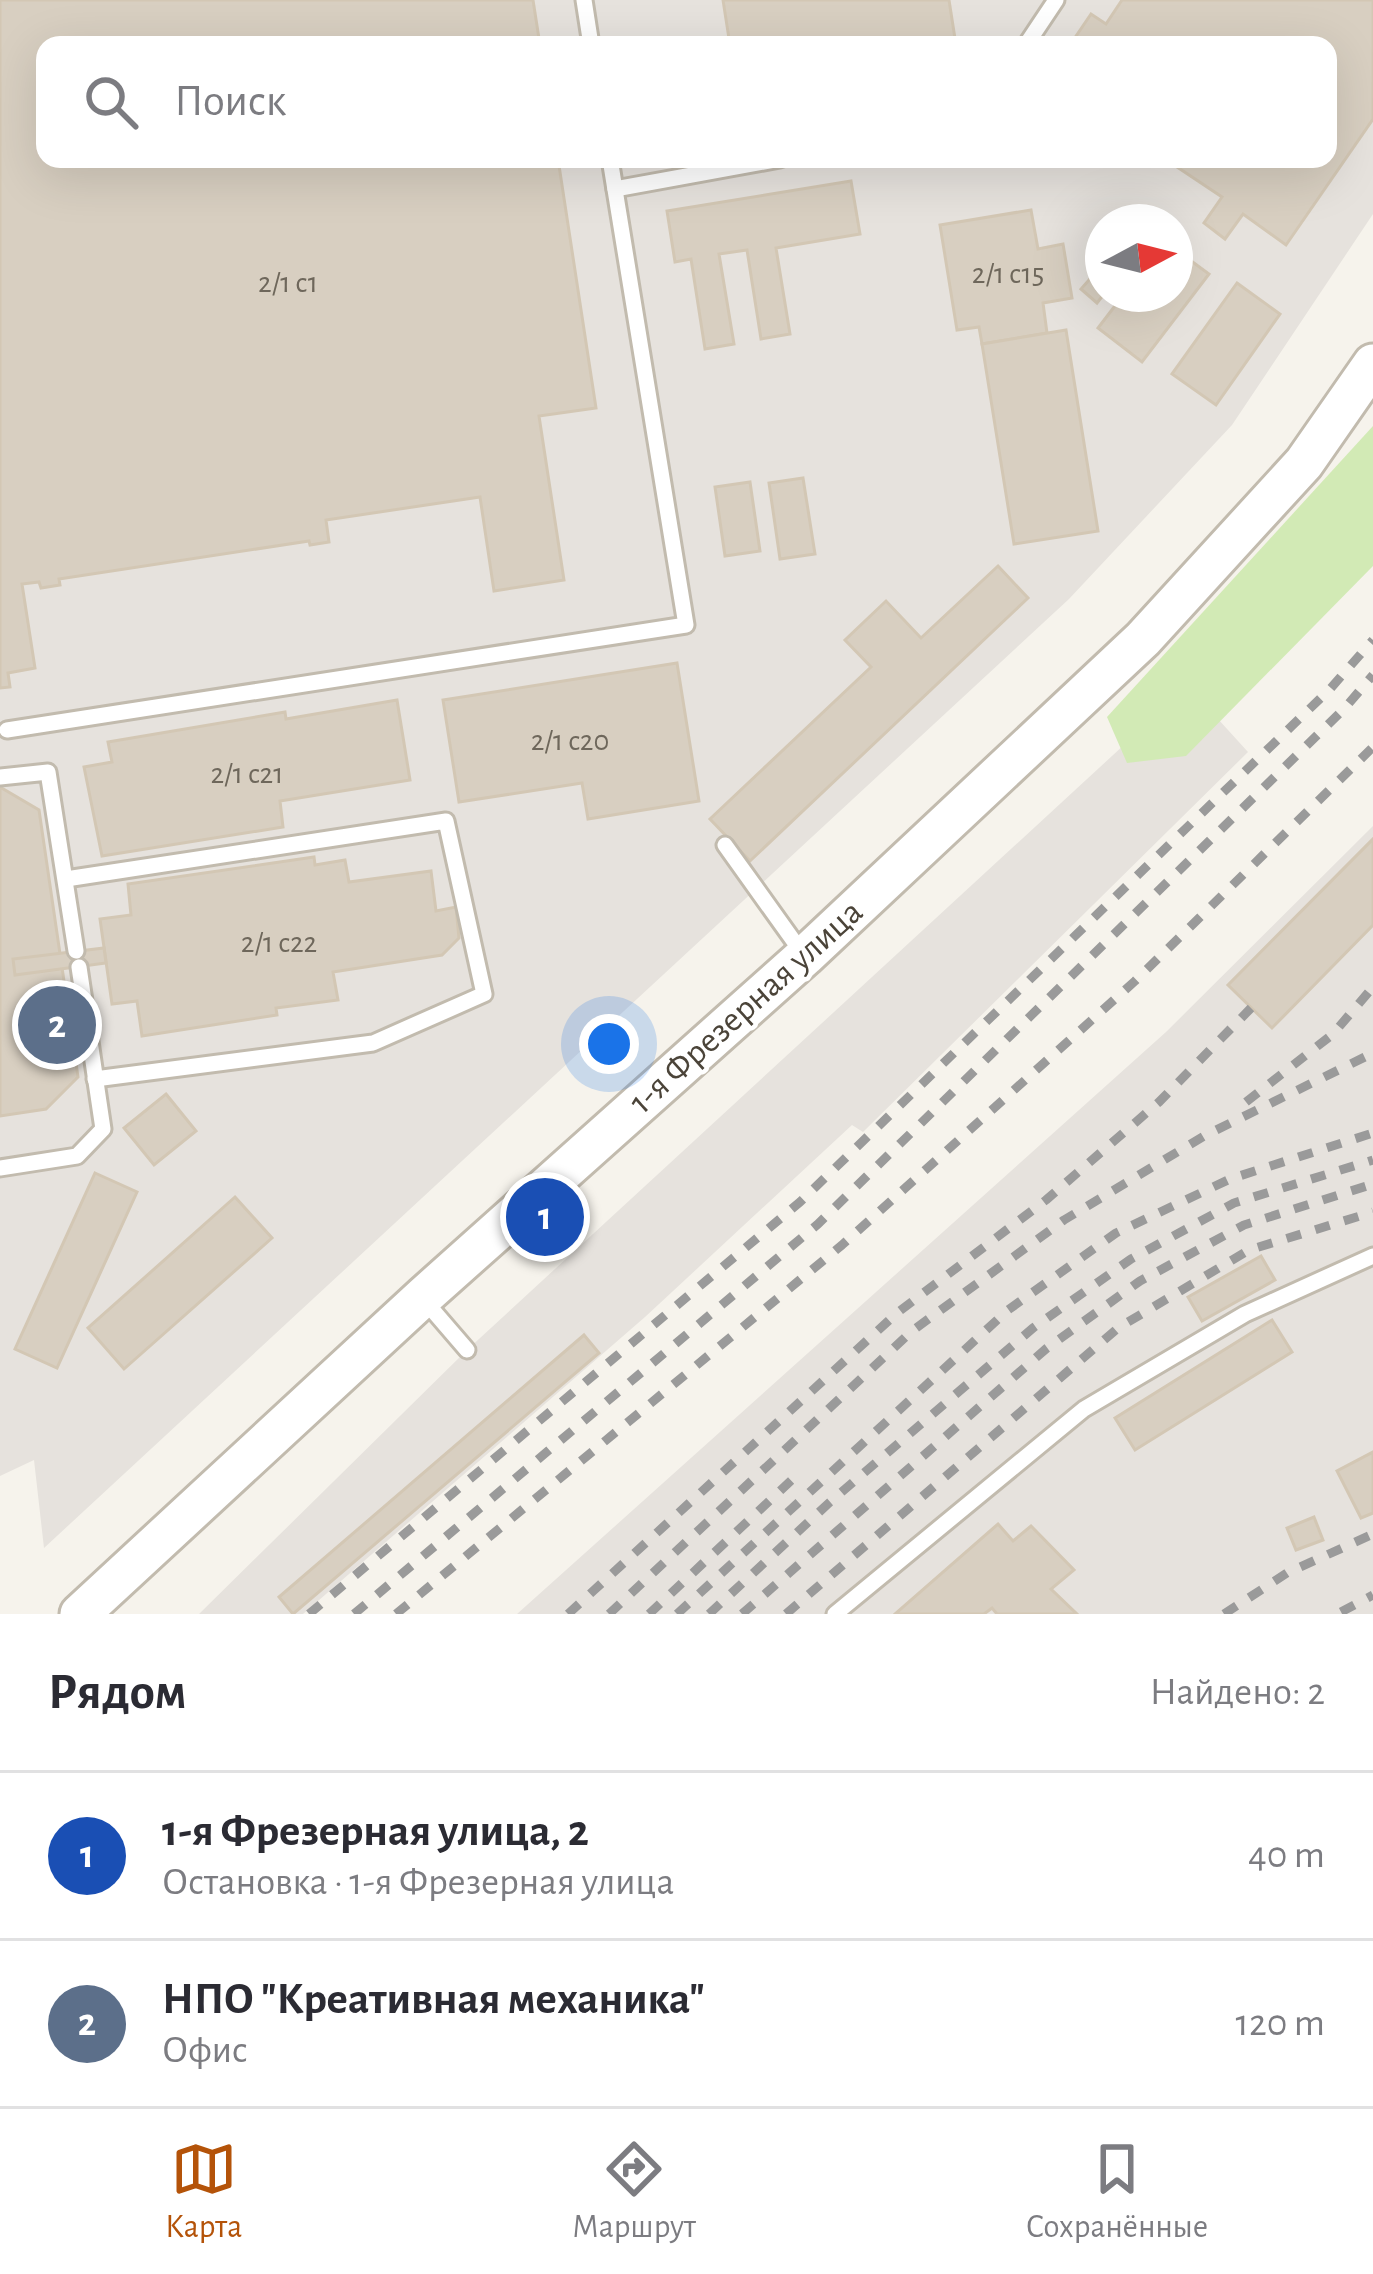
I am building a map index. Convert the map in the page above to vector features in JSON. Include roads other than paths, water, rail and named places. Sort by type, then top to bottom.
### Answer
[{"type":"street","name":"1-я Фрезерная улица","points":[[80,1614],[422,1298],[805,956],[1143,639],[1304,464],[1373,364]]},
{"type":"lane","points":[[584,0],[590,36]]},
{"type":"lane","points":[[1033,36],[1056,0]]},
{"type":"lane","points":[[8,730],[686,625],[612,168]]},
{"type":"lane","points":[[615,189],[731,168]]},
{"type":"lane","points":[[0,777],[48,772],[103,1129],[77,1156],[0,1168]]},
{"type":"lane","points":[[66,879],[446,821],[484,994],[373,1042],[95,1079]]},
{"type":"lane","points":[[725,845],[805,956]]},
{"type":"lane","points":[[835,1614],[1084,1409],[1244,1314],[1373,1256]]},
{"type":"lane","points":[[422,1298],[467,1351]]},
{"type":"railway","points":[[309,1614],[800,1202],[1330,689],[1373,640]]},
{"type":"railway","points":[[354,1614],[818,1224],[1344,709],[1373,675]]},
{"type":"railway","points":[[396,1614],[842,1245],[1135,981],[1373,747]]},
{"type":"railway","points":[[1246,1102],[1333,1034],[1373,987]]},
{"type":"railway","points":[[568,1614],[897,1313],[1046,1200],[1159,1102],[1251,1008]]},
{"type":"railway","points":[[609,1614],[912,1331],[1064,1220],[1204,1136],[1373,1053]]},
{"type":"railway","points":[[677,1614],[1008,1310],[1116,1233],[1230,1179],[1373,1133]]},
{"type":"railway","points":[[709,1614],[830,1502],[1033,1328],[1131,1259],[1234,1203],[1373,1160]]},
{"type":"railway","points":[[742,1614],[1047,1348],[1140,1281],[1244,1225],[1373,1184]]},
{"type":"railway","points":[[786,1614],[1118,1328],[1249,1250],[1373,1212]]},
{"type":"railway","points":[[649,1614],[798,1474]]},
{"type":"railway","points":[[1224,1614],[1287,1573],[1373,1534]]},
{"type":"railway","points":[[1341,1612],[1373,1595]]},
{"type":"place","name":"НПО \"Креативная механика\"","points":[[57,1025]]},
{"type":"place","name":"1-я Фрезерная улица, 2","points":[[545,1217]]}]
